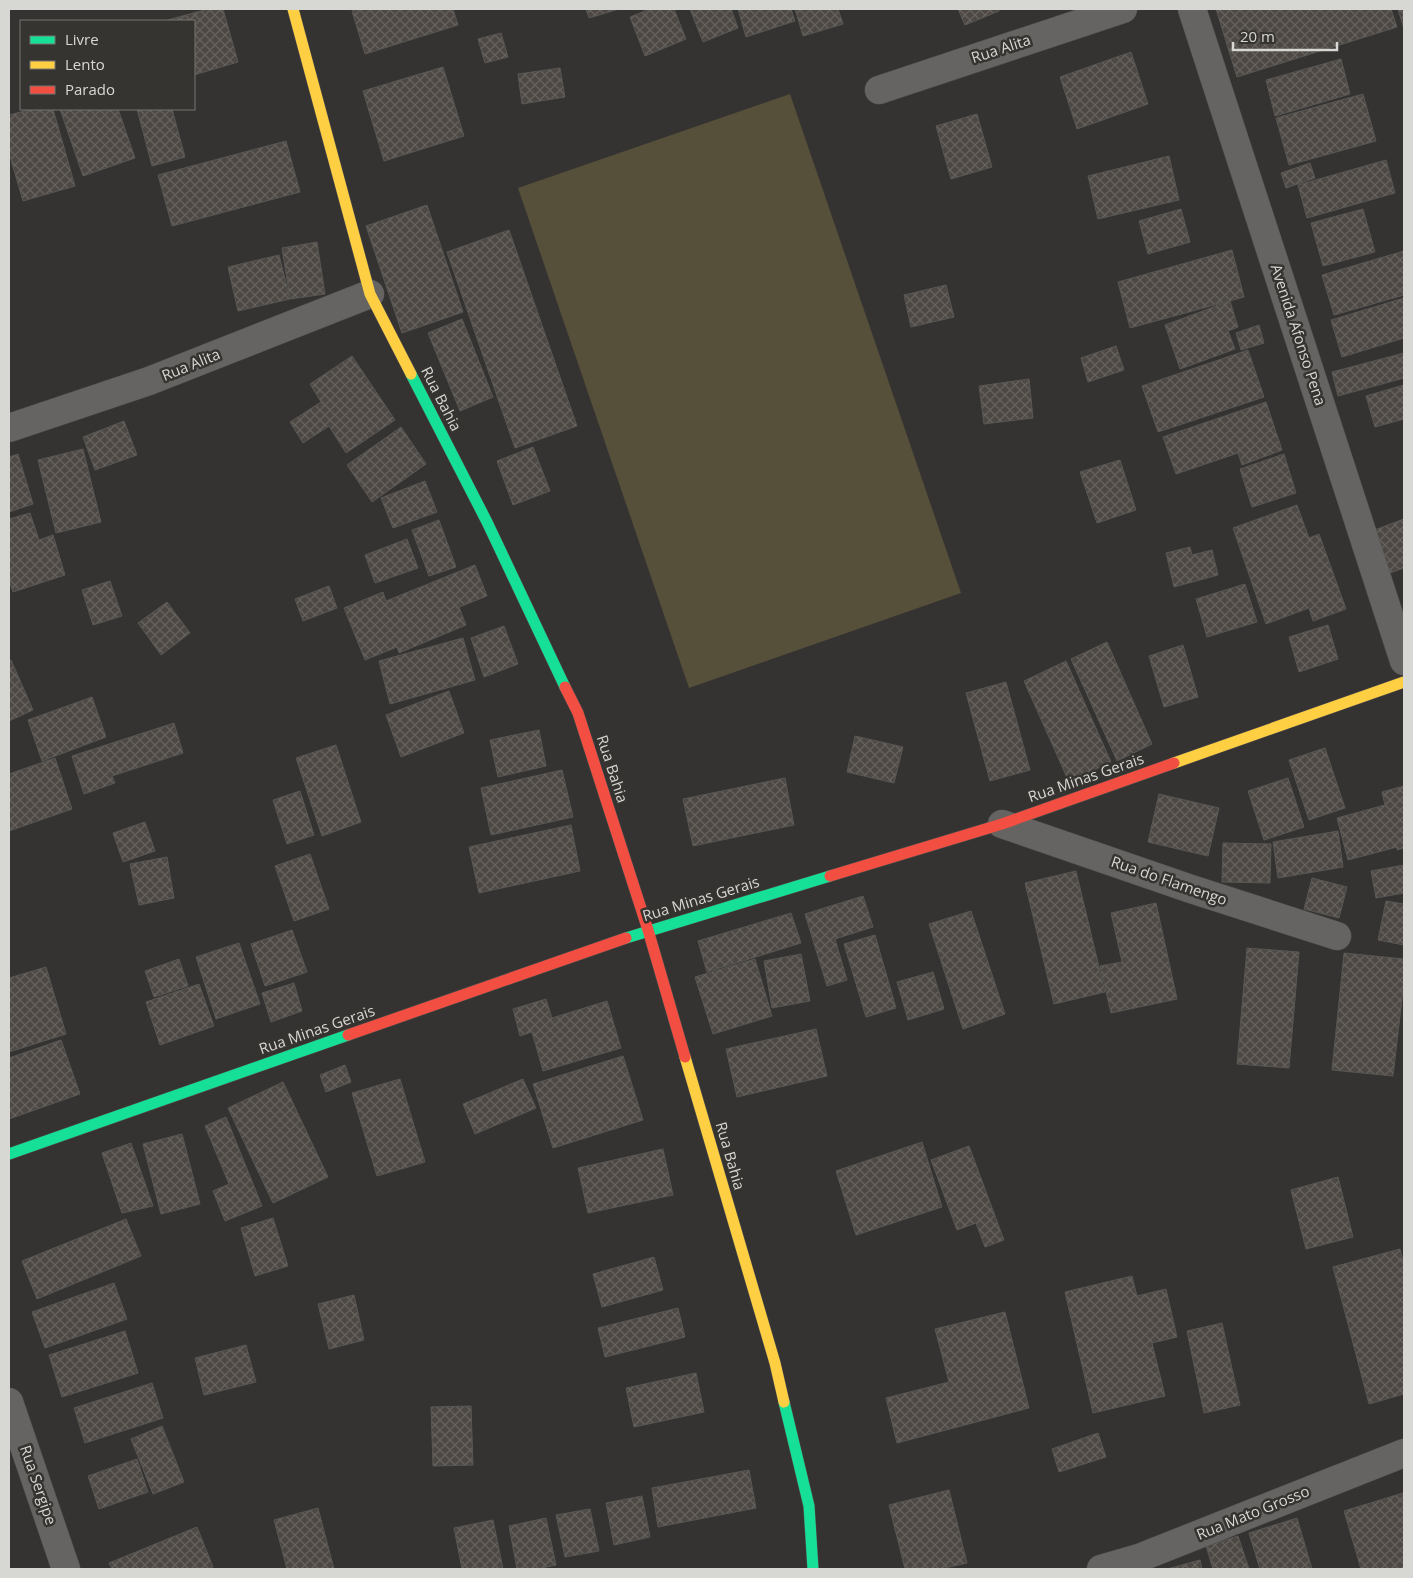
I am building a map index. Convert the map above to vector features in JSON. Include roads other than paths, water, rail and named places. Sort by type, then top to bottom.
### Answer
[{"type":"street","name":"Rua Bahia","points":[[293,9],[370,294],[487,522],[578,714],[648,930],[775,1363],[809,1506],[813,1569]]},
{"type":"street","name":"Rua Alita","points":[[879,90],[1123,9]]},
{"type":"street","name":"Avenida Afonso Pena","points":[[1192,9],[1404,661]]},
{"type":"street","name":"Rua Alita","points":[[9,428],[149,382],[370,294]]},
{"type":"street","name":"Rua Minas Gerais","points":[[9,1154],[648,930],[1002,824],[1404,682]]},
{"type":"street","name":"Rua do Flamengo","points":[[1002,824],[1191,889],[1337,936]]},
{"type":"street","name":"Rua Sergipe","points":[[9,1402],[66,1569]]},
{"type":"street","name":"Rua Mato Grosso","points":[[1101,1569],[1139,1558],[1404,1453]]}]
